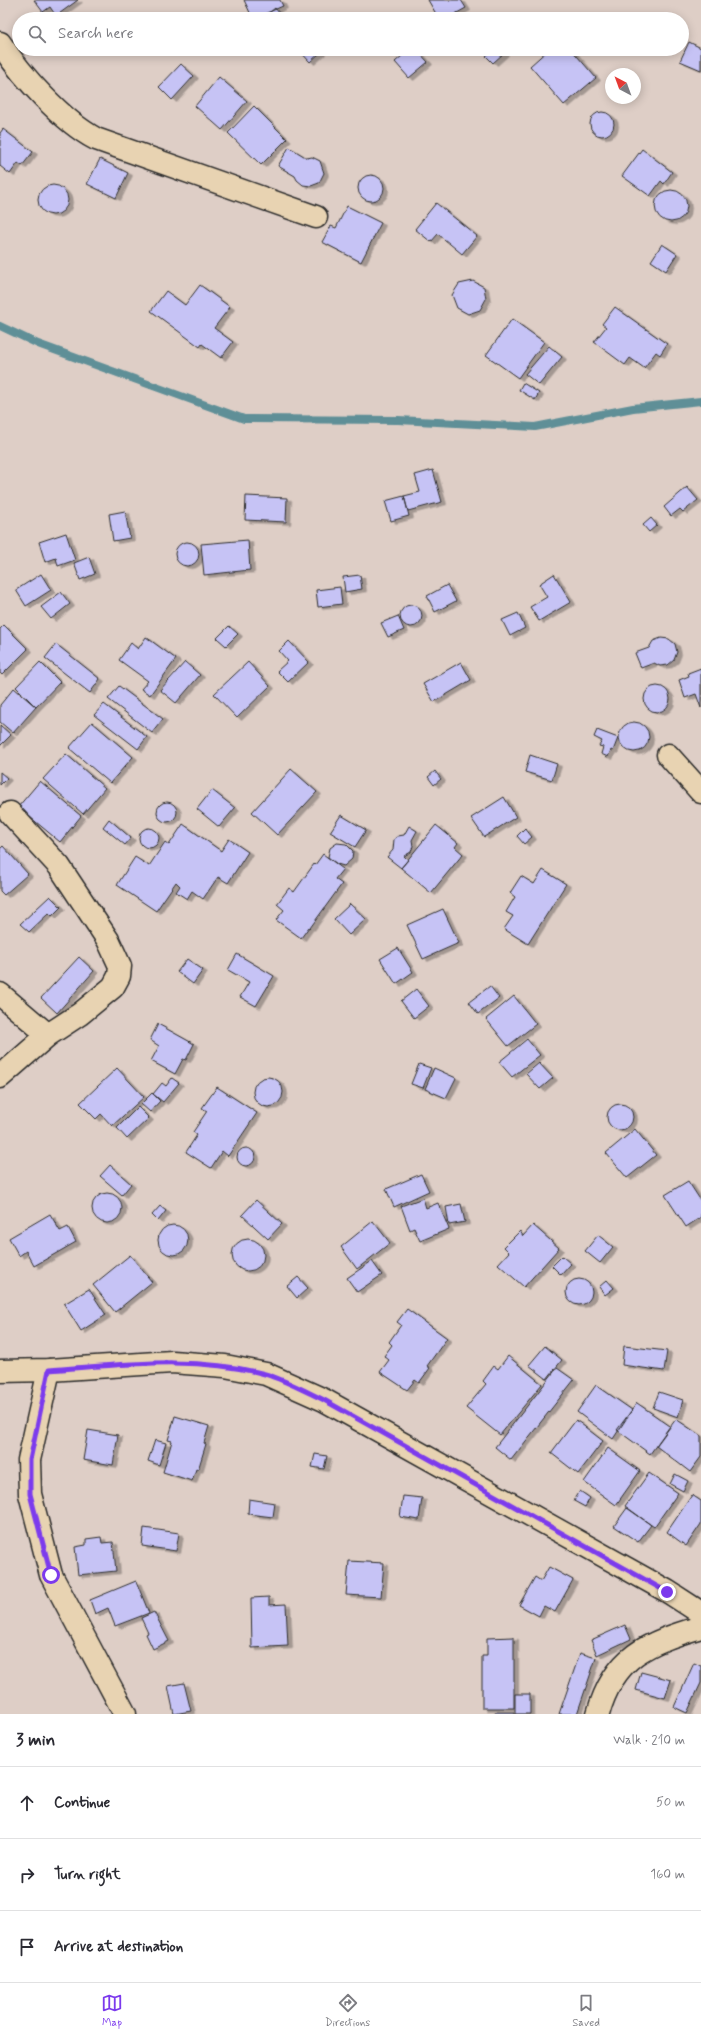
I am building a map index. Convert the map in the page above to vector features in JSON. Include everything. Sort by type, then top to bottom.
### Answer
[{"type":"street","points":[[0,43],[53,107],[80,131],[96,139],[316,217]]},
{"type":"street","points":[[668,755],[701,792]]},
{"type":"street","points":[[0,1077],[48,1035],[80,1014],[113,987],[119,976],[120,966],[108,940],[59,866],[10,813]]},
{"type":"street","points":[[0,994],[48,1035]]},
{"type":"street","points":[[0,1371],[49,1370],[172,1362],[225,1366],[266,1374],[324,1400],[660,1588],[701,1613]]},
{"type":"street","points":[[49,1370],[30,1460],[30,1494],[51,1575],[125,1714]]},
{"type":"street","points":[[598,1714],[603,1695],[616,1672],[632,1656],[664,1638],[701,1627]]},
{"type":"building","points":[[34,0],[78,0],[62,12],[53,12],[50,7],[43,12]]},
{"type":"building","points":[[244,0],[280,0],[283,6],[269,12],[250,12]]},
{"type":"building","points":[[428,0],[461,0],[466,8],[459,12],[435,12]]},
{"type":"building","points":[[275,8],[278,12],[270,12]]},
{"type":"building","points":[[689,42],[701,48],[701,70],[680,61],[682,56],[689,56]]},
{"type":"building","points":[[304,56],[317,56],[310,62]]},
{"type":"building","points":[[402,56],[422,56],[428,62],[409,78],[395,62]]},
{"type":"building","points":[[486,56],[501,56],[493,63]]},
{"type":"building","points":[[541,56],[577,56],[596,78],[564,105],[530,66]]},
{"type":"building","points":[[181,64],[194,76],[172,100],[159,87]]},
{"type":"building","points":[[219,77],[247,101],[222,130],[195,106]]},
{"type":"building","points":[[254,106],[287,139],[261,165],[228,133]]},
{"type":"building","points":[[602,112],[611,115],[614,124],[611,133],[602,136],[593,133],[590,124],[593,115]]},
{"type":"building","points":[[3,129],[33,152],[22,166],[18,163],[10,174],[0,166],[0,133]]},
{"type":"building","points":[[289,147],[307,158],[312,157],[320,161],[324,173],[319,183],[311,186],[303,185],[295,176],[278,166]]},
{"type":"building","points":[[642,149],[672,172],[664,184],[661,181],[650,196],[622,176]]},
{"type":"building","points":[[100,159],[128,173],[116,198],[87,184]]},
{"type":"building","points":[[371,175],[380,179],[384,188],[380,197],[371,201],[362,197],[358,188],[362,179]]},
{"type":"building","points":[[53,185],[64,189],[68,200],[64,211],[53,215],[42,211],[38,200],[42,189]]},
{"type":"building","points":[[668,190],[674,190],[684,197],[687,206],[686,212],[680,219],[674,222],[668,222],[658,215],[655,209],[655,203],[662,193]]},
{"type":"building","points":[[436,203],[477,236],[462,254],[438,234],[431,242],[415,229]]},
{"type":"building","points":[[347,206],[381,223],[361,262],[322,242],[331,226],[336,228]]},
{"type":"building","points":[[662,244],[677,254],[666,271],[651,261]]},
{"type":"building","points":[[473,281],[484,287],[486,299],[480,310],[468,314],[457,308],[452,295],[459,284]]},
{"type":"building","points":[[200,285],[230,307],[214,328],[233,342],[221,358],[202,344],[200,347],[151,311],[166,291],[185,305]]},
{"type":"building","points":[[615,307],[667,344],[660,355],[656,352],[644,368],[630,358],[625,365],[594,342],[606,327],[602,324]]},
{"type":"building","points":[[512,319],[544,342],[518,378],[486,355]]},
{"type":"building","points":[[549,346],[562,357],[539,385],[525,374]]},
{"type":"building","points":[[523,383],[539,393],[535,400],[519,390]]},
{"type":"building","points":[[433,470],[442,502],[408,511],[404,496],[420,492],[415,475]]},
{"type":"building","points":[[687,487],[698,500],[683,512],[680,509],[671,516],[664,507]]},
{"type":"building","points":[[246,496],[287,498],[286,522],[245,520]]},
{"type":"building","points":[[404,496],[409,516],[391,521],[385,501]]},
{"type":"building","points":[[125,511],[130,538],[113,541],[109,514]]},
{"type":"building","points":[[651,518],[657,525],[649,532],[643,525]]},
{"type":"building","points":[[66,533],[75,560],[58,566],[56,558],[45,562],[39,542]]},
{"type":"building","points":[[248,540],[250,570],[204,575],[201,544]]},
{"type":"building","points":[[187,542],[195,546],[199,554],[195,562],[187,566],[179,562],[175,554],[179,546]]},
{"type":"building","points":[[89,557],[95,574],[80,580],[74,563]]},
{"type":"building","points":[[41,574],[51,590],[26,606],[16,590]]},
{"type":"building","points":[[554,574],[571,602],[539,621],[530,607],[547,597],[539,584]]},
{"type":"building","points":[[360,575],[362,589],[345,592],[343,577]]},
{"type":"building","points":[[447,585],[456,601],[435,612],[427,596]]},
{"type":"building","points":[[340,587],[342,604],[318,607],[316,590]]},
{"type":"building","points":[[61,592],[70,604],[51,619],[41,607]]},
{"type":"building","points":[[411,605],[419,608],[422,616],[419,624],[411,627],[403,624],[400,616],[403,608]]},
{"type":"building","points":[[518,613],[525,628],[510,636],[502,620]]},
{"type":"building","points":[[398,616],[404,630],[388,637],[381,623]]},
{"type":"building","points":[[4,625],[28,649],[2,675],[0,673],[0,629]]},
{"type":"building","points":[[229,626],[238,634],[226,646],[217,638]]},
{"type":"building","points":[[146,637],[176,659],[150,695],[141,689],[148,681],[119,660],[131,643],[138,649]]},
{"type":"building","points":[[661,638],[669,639],[675,644],[677,652],[674,660],[668,665],[660,666],[654,663],[641,668],[635,653],[649,648],[653,641]]},
{"type":"building","points":[[289,641],[309,662],[288,682],[277,671],[288,661],[279,651]]},
{"type":"building","points":[[56,644],[100,679],[90,693],[45,658]]},
{"type":"building","points":[[40,662],[60,682],[36,707],[16,687]]},
{"type":"building","points":[[185,662],[200,675],[176,703],[160,690]]},
{"type":"building","points":[[248,662],[270,686],[237,718],[214,694]]},
{"type":"building","points":[[461,662],[471,680],[434,702],[423,684]]},
{"type":"building","points":[[701,668],[701,708],[696,694],[685,698],[679,680],[689,676],[688,673]]},
{"type":"building","points":[[119,686],[163,719],[152,733],[108,699]]},
{"type":"building","points":[[657,686],[666,690],[670,699],[666,708],[657,712],[648,708],[644,699],[648,690]]},
{"type":"building","points":[[14,688],[36,707],[13,733],[0,722],[0,705]]},
{"type":"building","points":[[104,704],[147,737],[138,749],[94,715]]},
{"type":"building","points":[[92,722],[133,757],[110,783],[69,748]]},
{"type":"building","points":[[634,722],[645,726],[649,737],[645,748],[634,752],[623,748],[619,737],[623,726]]},
{"type":"building","points":[[0,725],[11,735],[0,746]]},
{"type":"building","points":[[597,730],[618,738],[613,751],[611,750],[608,757],[601,754],[603,747],[599,746],[602,741],[594,737]]},
{"type":"building","points":[[66,754],[105,788],[83,814],[43,779]]},
{"type":"building","points":[[530,755],[557,764],[552,780],[525,772]]},
{"type":"building","points":[[291,769],[317,792],[277,835],[252,812]]},
{"type":"building","points":[[435,771],[441,779],[434,785],[428,777]]},
{"type":"building","points":[[0,772],[7,778],[0,785]]},
{"type":"building","points":[[40,781],[81,816],[60,842],[18,807]]},
{"type":"building","points":[[212,790],[235,808],[219,827],[197,809]]},
{"type":"building","points":[[504,797],[516,817],[484,837],[471,818]]},
{"type":"building","points":[[167,802],[174,805],[177,812],[174,819],[167,822],[160,819],[157,812],[160,805]]},
{"type":"building","points":[[341,815],[366,830],[355,847],[330,832]]},
{"type":"building","points":[[109,819],[131,838],[125,845],[103,827]]},
{"type":"building","points":[[183,824],[221,851],[229,839],[248,852],[228,883],[218,877],[203,899],[192,891],[187,899],[176,892],[180,886],[176,882],[156,911],[117,885],[135,857],[149,866],[165,842],[169,845]]},
{"type":"building","points":[[436,825],[458,843],[455,847],[463,854],[431,893],[401,868]]},
{"type":"building","points":[[409,826],[417,831],[412,840],[413,846],[411,852],[404,856],[408,860],[401,868],[387,857],[393,850],[394,839],[398,836],[404,835]]},
{"type":"building","points":[[149,828],[156,831],[159,838],[156,845],[149,848],[142,845],[139,838],[142,831]]},
{"type":"building","points":[[525,828],[532,837],[524,844],[517,836]]},
{"type":"building","points":[[337,843],[346,844],[353,851],[352,859],[344,866],[337,864],[328,857],[330,848]]},
{"type":"building","points":[[3,846],[28,874],[4,895],[0,891],[0,849]]},
{"type":"building","points":[[323,854],[343,869],[335,879],[342,884],[301,938],[276,920],[284,910],[277,904],[289,888],[294,892]]},
{"type":"building","points":[[543,870],[566,884],[528,944],[504,929],[513,916],[506,912],[515,897],[510,893],[521,876],[534,884]]},
{"type":"building","points":[[50,896],[61,907],[52,916],[49,913],[29,932],[20,924]]},
{"type":"building","points":[[350,904],[366,919],[349,935],[334,919]]},
{"type":"building","points":[[443,909],[459,943],[423,959],[407,925]]},
{"type":"building","points":[[398,948],[413,972],[396,984],[380,959]]},
{"type":"building","points":[[237,954],[274,976],[256,1006],[240,997],[249,982],[228,970]]},
{"type":"building","points":[[79,957],[94,971],[57,1013],[41,998]]},
{"type":"building","points":[[187,959],[203,970],[193,984],[177,972]]},
{"type":"building","points":[[490,986],[499,998],[478,1014],[469,1002]]},
{"type":"building","points":[[416,989],[429,1006],[414,1018],[401,1001]]},
{"type":"building","points":[[514,996],[536,1024],[508,1046],[486,1019]]},
{"type":"building","points":[[158,1024],[194,1044],[186,1060],[183,1059],[175,1074],[151,1061],[159,1046],[150,1040]]},
{"type":"building","points":[[527,1039],[540,1055],[512,1077],[499,1062]]},
{"type":"building","points":[[539,1063],[553,1078],[540,1089],[526,1074]]},
{"type":"building","points":[[419,1064],[431,1068],[423,1088],[411,1084]]},
{"type":"building","points":[[117,1068],[144,1097],[112,1126],[101,1114],[96,1119],[80,1103]]},
{"type":"building","points":[[434,1068],[456,1078],[446,1098],[425,1089]]},
{"type":"building","points":[[268,1077],[279,1081],[283,1092],[279,1103],[268,1107],[257,1103],[253,1092],[257,1081]]},
{"type":"building","points":[[172,1078],[179,1083],[163,1102],[153,1094],[162,1083],[166,1086]]},
{"type":"building","points":[[217,1087],[257,1113],[228,1156],[222,1151],[211,1168],[186,1152],[197,1135],[193,1132],[207,1111],[202,1108]]},
{"type":"building","points":[[152,1093],[160,1101],[150,1112],[141,1104]]},
{"type":"building","points":[[620,1104],[629,1108],[633,1117],[629,1126],[620,1130],[611,1126],[607,1117],[611,1108]]},
{"type":"building","points":[[138,1107],[149,1118],[127,1139],[117,1128]]},
{"type":"building","points":[[635,1129],[656,1155],[627,1178],[606,1153]]},
{"type":"building","points":[[242,1148],[250,1148],[255,1153],[253,1164],[250,1166],[242,1166],[237,1161],[237,1153]]},
{"type":"building","points":[[110,1165],[131,1184],[122,1195],[100,1176]]},
{"type":"building","points":[[421,1174],[429,1191],[394,1207],[386,1189]]},
{"type":"building","points":[[688,1181],[701,1201],[701,1217],[686,1227],[665,1195]]},
{"type":"building","points":[[107,1193],[118,1197],[122,1208],[118,1219],[107,1223],[96,1219],[92,1208],[96,1197]]},
{"type":"building","points":[[423,1198],[426,1208],[438,1203],[449,1229],[420,1241],[414,1228],[410,1230],[401,1206]]},
{"type":"building","points":[[256,1200],[282,1224],[268,1239],[242,1215]]},
{"type":"building","points":[[461,1204],[465,1222],[449,1225],[446,1207]]},
{"type":"building","points":[[160,1206],[166,1211],[158,1221],[152,1215]]},
{"type":"building","points":[[50,1214],[60,1231],[68,1227],[76,1242],[34,1266],[26,1251],[19,1256],[9,1238]]},
{"type":"building","points":[[373,1221],[390,1243],[357,1269],[341,1247]]},
{"type":"building","points":[[173,1225],[184,1229],[188,1240],[184,1251],[173,1255],[162,1251],[158,1240],[162,1229]]},
{"type":"building","points":[[533,1225],[559,1248],[524,1287],[498,1264],[509,1252],[504,1247],[520,1231],[523,1236]]},
{"type":"building","points":[[598,1235],[613,1247],[600,1263],[585,1251]]},
{"type":"building","points":[[248,1239],[254,1240],[261,1246],[264,1255],[263,1261],[257,1268],[248,1271],[242,1270],[235,1264],[232,1255],[233,1249],[239,1242]]},
{"type":"building","points":[[130,1255],[152,1282],[115,1312],[93,1285]]},
{"type":"building","points":[[562,1256],[571,1264],[561,1275],[552,1266]]},
{"type":"building","points":[[372,1261],[382,1275],[357,1292],[347,1278]]},
{"type":"building","points":[[298,1277],[308,1288],[297,1298],[287,1286]]},
{"type":"building","points":[[579,1279],[588,1283],[592,1292],[588,1301],[579,1305],[570,1301],[566,1292],[570,1283]]},
{"type":"building","points":[[607,1280],[614,1288],[605,1295],[599,1287]]},
{"type":"building","points":[[89,1289],[106,1315],[81,1331],[64,1304]]},
{"type":"building","points":[[407,1309],[447,1338],[427,1366],[430,1368],[419,1383],[415,1380],[407,1390],[380,1372],[389,1360],[384,1356],[392,1345],[389,1342],[401,1325],[397,1322]]},
{"type":"building","points":[[545,1346],[562,1360],[547,1379],[529,1365]]},
{"type":"building","points":[[624,1346],[667,1351],[664,1371],[622,1365]]},
{"type":"building","points":[[508,1356],[542,1384],[500,1435],[466,1408],[486,1384],[483,1381],[494,1366],[498,1369]]},
{"type":"building","points":[[557,1368],[574,1380],[511,1460],[495,1447]]},
{"type":"building","points":[[596,1385],[632,1410],[613,1439],[577,1412]]},
{"type":"building","points":[[659,1392],[683,1400],[678,1417],[653,1408]]},
{"type":"building","points":[[637,1403],[670,1426],[650,1454],[617,1430]]},
{"type":"building","points":[[175,1416],[209,1426],[204,1443],[206,1444],[198,1470],[196,1469],[192,1481],[163,1472],[172,1441],[168,1440]]},
{"type":"building","points":[[676,1419],[701,1436],[701,1457],[690,1472],[656,1446]]},
{"type":"building","points":[[576,1420],[603,1441],[578,1474],[551,1453]]},
{"type":"building","points":[[88,1430],[118,1435],[113,1465],[83,1460]]},
{"type":"building","points":[[155,1440],[166,1443],[159,1465],[148,1461]]},
{"type":"building","points":[[608,1448],[640,1471],[616,1505],[584,1482]]},
{"type":"building","points":[[315,1454],[327,1456],[324,1469],[312,1467]]},
{"type":"building","points":[[649,1473],[678,1493],[654,1527],[625,1506]]},
{"type":"building","points":[[675,1474],[688,1481],[683,1491],[670,1484]]},
{"type":"building","points":[[580,1491],[590,1498],[585,1507],[574,1501]]},
{"type":"building","points":[[692,1495],[701,1501],[701,1524],[686,1546],[667,1532]]},
{"type":"building","points":[[403,1496],[422,1498],[419,1520],[400,1517]]},
{"type":"building","points":[[249,1499],[275,1503],[273,1517],[248,1514]]},
{"type":"building","points":[[627,1508],[651,1525],[638,1542],[614,1526]]},
{"type":"building","points":[[144,1528],[179,1533],[176,1551],[142,1546]]},
{"type":"building","points":[[101,1537],[102,1543],[113,1542],[116,1571],[78,1575],[75,1547],[86,1545],[86,1539]]},
{"type":"building","points":[[349,1561],[384,1563],[381,1597],[346,1595]]},
{"type":"building","points":[[549,1567],[573,1580],[555,1612],[544,1606],[539,1616],[519,1605],[535,1577],[541,1581]]},
{"type":"building","points":[[136,1581],[149,1613],[115,1626],[108,1608],[95,1614],[90,1600]]},
{"type":"building","points":[[269,1597],[269,1605],[286,1604],[288,1646],[252,1648],[251,1598]]},
{"type":"building","points":[[154,1612],[169,1641],[153,1649],[141,1618]]},
{"type":"building","points":[[625,1625],[631,1639],[597,1655],[591,1640]]},
{"type":"building","points":[[514,1637],[514,1708],[482,1708],[482,1656],[487,1656],[487,1638]]},
{"type":"building","points":[[580,1653],[596,1658],[577,1714],[559,1714]]},
{"type":"building","points":[[694,1663],[701,1666],[701,1683],[687,1713],[674,1707]]},
{"type":"building","points":[[641,1672],[671,1680],[665,1698],[636,1690]]},
{"type":"building","points":[[184,1683],[191,1711],[174,1714],[168,1686]]},
{"type":"building","points":[[515,1694],[530,1694],[530,1714],[515,1714]]},
{"type":"building","points":[[495,1712],[514,1712],[514,1714],[495,1714]]},
{"type":"waterway","points":[[0,326],[38,344],[244,419],[398,420],[535,427],[633,408],[701,401]]},
{"type":"route","points":[[51,1575],[30,1494],[30,1460],[49,1370],[172,1362],[225,1366],[266,1374],[324,1400],[380,1432],[449,1468],[667,1592]]}]
